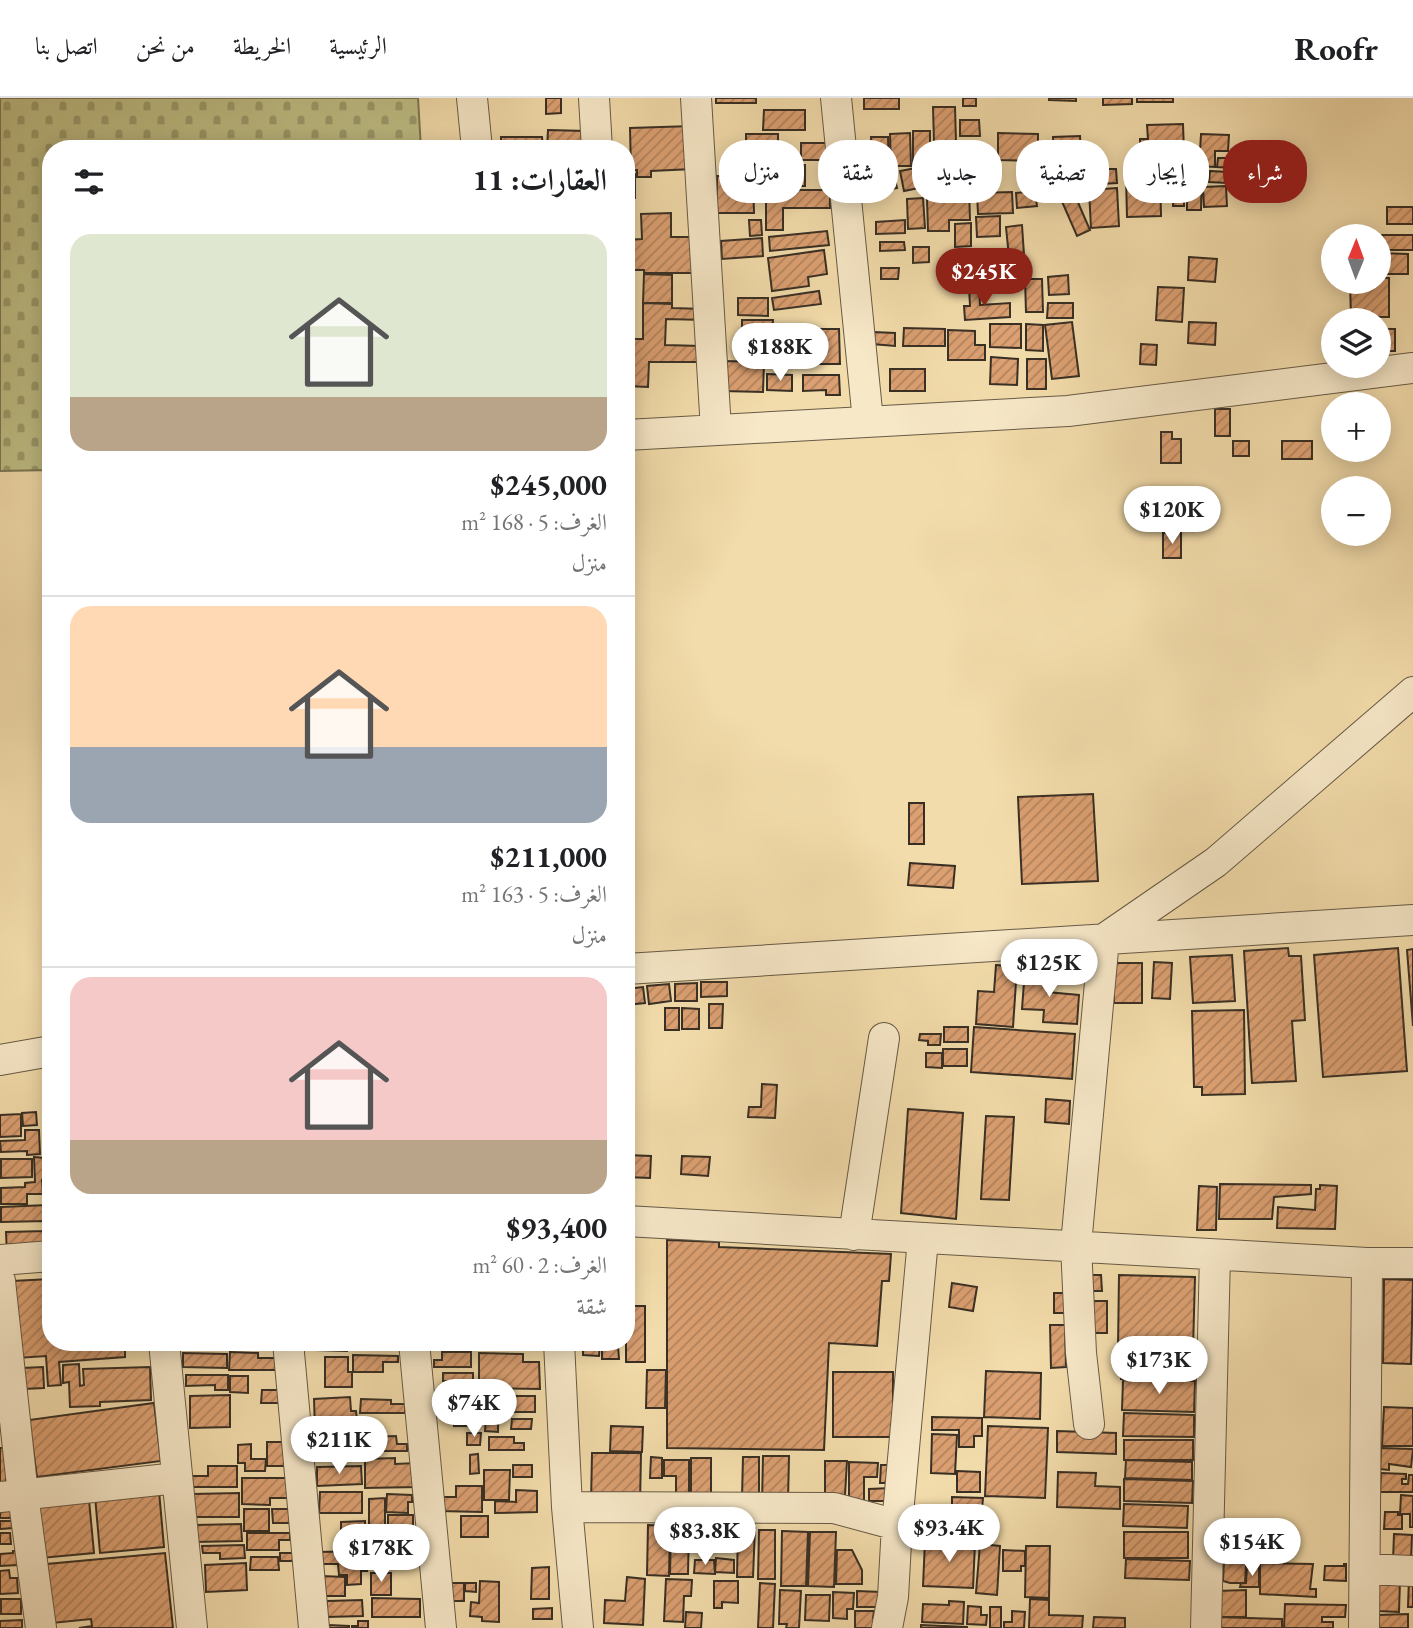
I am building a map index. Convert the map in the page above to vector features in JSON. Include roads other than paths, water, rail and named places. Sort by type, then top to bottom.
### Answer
[{"type":"street","points":[[472,98],[476,140]]},
{"type":"street","points":[[594,98],[596,140]]},
{"type":"street","points":[[696,98],[716,430]]},
{"type":"street","points":[[836,98],[868,421]]},
{"type":"street","points":[[635,434],[1068,411],[1413,368]]},
{"type":"street","points":[[1104,939],[1216,862],[1413,692]]},
{"type":"street","points":[[635,967],[1413,920]]},
{"type":"street","points":[[1088,1423],[1081,1353],[1076,1245],[1104,939]]},
{"type":"street","points":[[854,1235],[884,1038]]},
{"type":"street","points":[[0,1060],[42,1053]]},
{"type":"street","points":[[635,1222],[923,1240],[1076,1245],[1215,1255],[1413,1263]]},
{"type":"street","points":[[887,1628],[893,1597],[923,1240]]},
{"type":"street","points":[[1206,1628],[1215,1255]]},
{"type":"street","points":[[0,1260],[42,1257]]},
{"type":"street","points":[[1364,1628],[1367,1263]]},
{"type":"street","points":[[0,1281],[11,1496],[41,1628]]},
{"type":"street","points":[[165,1351],[192,1628]]},
{"type":"street","points":[[289,1351],[314,1628]]},
{"type":"street","points":[[415,1351],[441,1628]]},
{"type":"street","points":[[559,1351],[578,1628]]},
{"type":"street","points":[[11,1496],[177,1478]]},
{"type":"street","points":[[568,1507],[834,1508],[897,1525]]},
{"type":"street","points":[[1365,1569],[1413,1571]]}]
